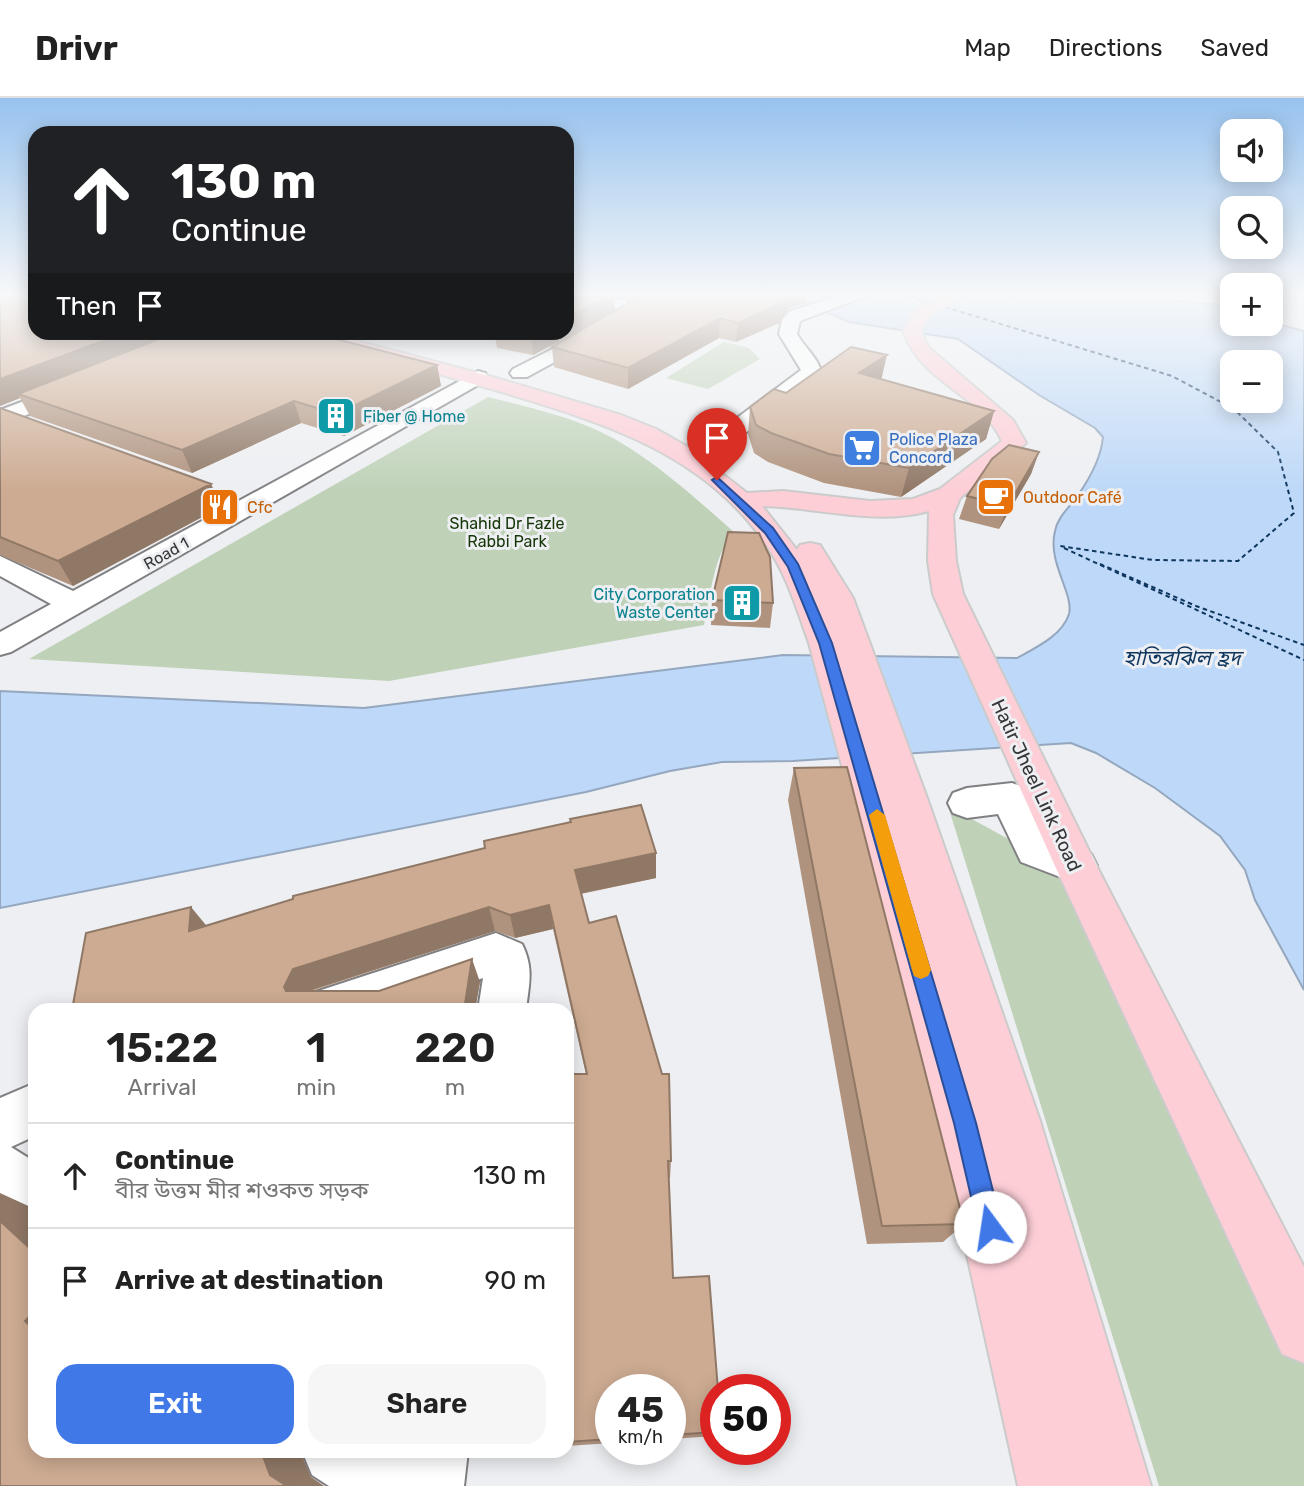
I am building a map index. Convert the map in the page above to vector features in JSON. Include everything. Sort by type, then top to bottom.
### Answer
[{"type":"main road","points":[[414,361],[478,377],[595,414],[649,435],[680,452],[717,480],[751,492],[828,504],[903,508],[917,506],[949,494],[1014,443],[1013,436],[985,405],[929,361]]},
{"type":"main road","points":[[471,361],[621,404],[713,447],[732,463]]},
{"type":"main road","points":[[751,492],[821,565],[840,642],[890,798],[1013,1121],[1116,1486]]},
{"type":"main road","name":"Hatir Jheel Link Road","points":[[949,494],[940,515],[942,561],[948,594],[1076,866],[1304,1332]]},
{"type":"main road","points":[[890,798],[1053,1486]]},
{"type":"street","points":[[520,373],[543,361]]},
{"type":"street","points":[[713,447],[811,372],[808,361]]},
{"type":"street","name":"Road 1","points":[[0,645],[478,377]]},
{"type":"street","points":[[2,415],[90,382]]},
{"type":"street","points":[[2,415],[43,430]]},
{"type":"street","points":[[226,495],[252,505]]},
{"type":"street","points":[[0,565],[75,604]]},
{"type":"street","points":[[967,803],[1012,798],[1021,824],[1036,850],[1076,866]]},
{"type":"street","points":[[347,1003],[496,953],[506,958],[508,966],[503,1003]]},
{"type":"street","points":[[0,1125],[28,1112]]},
{"type":"street","points":[[0,1170],[28,1192]]},
{"type":"street","points":[[347,1458],[392,1486]]},
{"type":"street","points":[[429,1486],[434,1458]]},
{"type":"green space","points":[[694,361],[757,361],[708,389],[666,378]]},
{"type":"green space","name":"Shahid Dr Fazle Rabbi Park","points":[[488,397],[545,412],[601,432],[637,453],[671,478],[735,533],[722,551],[704,625],[389,681],[29,659]]},
{"type":"green space","points":[[948,806],[1056,865],[1304,1341],[1304,1486],[1159,1486]]},
{"type":"water","name":"হাতিরঝিল হ্রদ","points":[[989,361],[1220,361],[1220,413],[1283,413],[1283,361],[1304,361],[1304,990],[1255,900],[1245,870],[1220,836],[1155,788],[1096,753],[1071,743],[793,761],[722,762],[670,771],[586,792],[0,908],[0,691],[364,708],[783,655],[1017,658],[1054,635],[1069,614],[1068,597],[1055,555],[1055,531],[1061,516],[1091,475],[1100,453],[1103,437],[1095,428],[1039,395]]},
{"type":"building","points":[[0,361],[49,361],[0,379]]},
{"type":"building","points":[[103,361],[421,361],[437,365],[337,414],[294,401],[182,450],[18,394]]},
{"type":"building","points":[[602,361],[641,361],[628,368]]},
{"type":"building","points":[[832,361],[878,361],[859,373],[994,411],[909,468],[829,454],[756,425],[750,407],[774,389],[786,393]]},
{"type":"building","points":[[0,408],[211,484],[58,561],[0,537]]},
{"type":"building","points":[[1009,445],[1039,452],[1008,506],[967,496],[992,459]]},
{"type":"building","points":[[728,532],[759,533],[770,557],[773,603],[712,600]]},
{"type":"building","points":[[847,767],[964,1224],[882,1226],[794,768]]},
{"type":"building","points":[[641,805],[656,853],[575,870],[589,923],[616,916],[662,1074],[669,1074],[671,1161],[668,1161],[673,1278],[709,1276],[717,1374],[700,1374],[700,1433],[686,1434],[686,1374],[595,1374],[595,1440],[574,1442],[574,1074],[587,1074],[574,1016],[574,1003],[571,1003],[549,905],[510,915],[489,907],[293,969],[284,987],[286,991],[379,991],[472,959],[465,1003],[73,1003],[86,933],[191,907],[189,931],[293,899],[293,896],[485,848],[484,841],[571,822],[570,819]]},
{"type":"building","points":[[0,1221],[28,1247],[28,1318],[25,1321],[28,1324],[28,1458],[264,1458],[270,1475],[287,1486],[0,1486]]},
{"type":"ferry route","points":[[1060,546],[1153,560],[1238,561],[1294,513],[1278,452],[1234,409],[1172,376],[1122,361]]},
{"type":"ferry route","points":[[1064,548],[1304,660]]},
{"type":"ferry route","points":[[1100,564],[1196,606],[1304,645]]},
{"type":"slow traffic","points":[[877,815],[921,970]]},
{"type":"place","name":"Fiber @ Home","points":[[336,416]]},
{"type":"place","name":"Police Plaza Concord","points":[[862,448]]},
{"type":"place","name":"Outdoor Café","points":[[996,497]]},
{"type":"place","name":"Cfc","points":[[220,507]]},
{"type":"place","name":"City Corporation Waste Center","points":[[742,603]]},
{"type":"route","points":[[717,480],[769,531],[794,567],[809,599],[872,798],[965,1123],[990,1227]]}]
